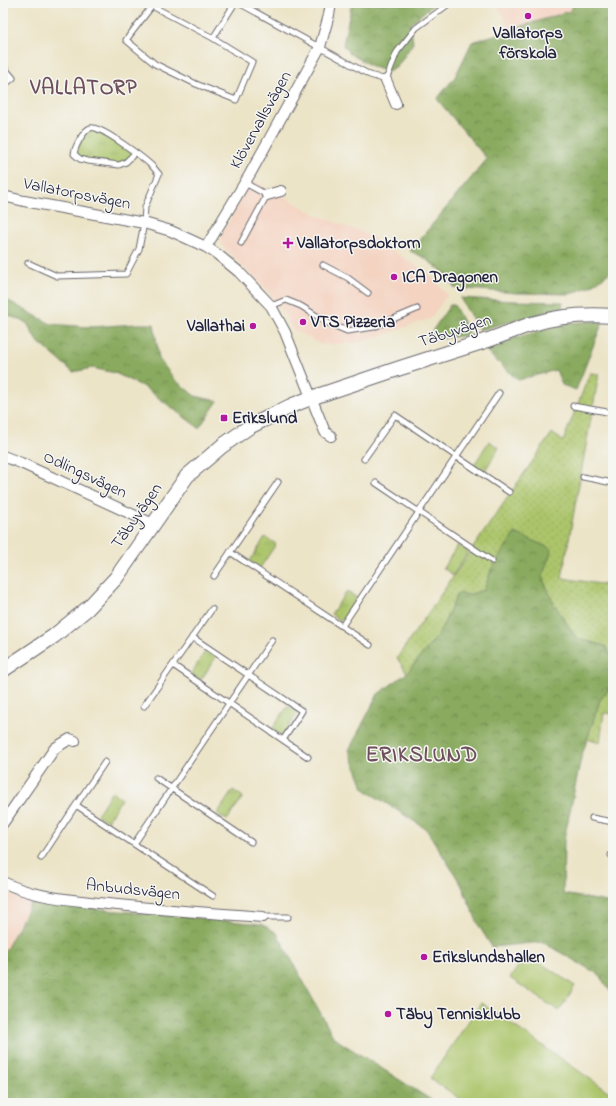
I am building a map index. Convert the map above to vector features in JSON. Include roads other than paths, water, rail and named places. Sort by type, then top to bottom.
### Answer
[{"type":"main road","name":"Täbyvägen","points":[[3,670],[54,636],[88,608],[116,578],[187,476],[222,446],[249,427],[293,405],[311,398],[532,324],[564,317],[590,314],[613,316]]},
{"type":"street","name":"Klövervallsvägen","points":[[206,247],[245,183],[320,47],[332,3]]},
{"type":"street","points":[[386,80],[396,104]]},
{"type":"street","points":[[267,195],[281,191]]},
{"type":"street","name":"Vallatorpsvägen","points":[[3,196],[144,223],[171,231],[218,254],[239,272],[271,306],[285,332],[311,398]]},
{"type":"street","points":[[311,398],[326,432],[331,436]]},
{"type":"street","name":"Odlingsvägen","points":[[3,456],[153,524]]},
{"type":"street","points":[[3,823],[55,748],[70,739],[75,741]]},
{"type":"street","name":"Anbudsvägen","points":[[3,882],[14,887],[45,896],[116,905],[263,917]]},
{"type":"lane","points":[[213,38],[235,3]]},
{"type":"lane","points":[[239,3],[370,75],[386,80],[397,52],[416,28],[450,3]]},
{"type":"lane","points":[[152,6],[213,38],[252,62],[236,100],[196,84],[155,64],[126,40],[152,6]]},
{"type":"lane","points":[[3,66],[13,78],[3,86]]},
{"type":"lane","name":"Vallatorpsvägen","points":[[28,263],[57,276],[126,274],[139,248],[144,223],[145,207],[159,174],[153,167],[135,153],[116,139],[95,127],[90,128],[85,132],[75,148],[74,154],[80,159],[88,161],[118,165],[126,162],[135,153]]},
{"type":"lane","points":[[241,243],[267,195],[245,183]]},
{"type":"lane","points":[[323,265],[348,278],[368,293]]},
{"type":"lane","points":[[271,306],[286,300],[301,306],[328,323],[347,331],[374,327],[417,309]]},
{"type":"lane","points":[[342,626],[499,393]]},
{"type":"lane","points":[[574,406],[613,413]]},
{"type":"lane","points":[[364,459],[394,415],[509,492]]},
{"type":"lane","points":[[583,477],[613,483]]},
{"type":"lane","points":[[214,576],[278,482]]},
{"type":"lane","points":[[376,483],[492,561]]},
{"type":"lane","points":[[230,552],[370,645]]},
{"type":"lane","points":[[144,706],[212,609]]},
{"type":"lane","points":[[192,637],[302,711],[283,740]]},
{"type":"lane","points":[[134,844],[272,640]]},
{"type":"lane","points":[[173,665],[308,757]]},
{"type":"lane","points":[[41,858],[105,762]]},
{"type":"lane","points":[[156,778],[251,842]]},
{"type":"lane","name":"Anbudsvägen","points":[[76,805],[213,896]]},
{"type":"lane","points":[[592,818],[613,822]]},
{"type":"lane","points":[[263,917],[288,917]]},
{"type":"place","name":"Vallatorps förskola","points":[[528,16]]},
{"type":"place","name":"Vallatorpsdoktorn","points":[[288,243]]},
{"type":"place","name":"ICA Dragonen","points":[[394,277]]},
{"type":"place","name":"VTS Pizzeria","points":[[303,322]]},
{"type":"place","name":"Vallathai","points":[[253,326]]},
{"type":"place","name":"Erikslund","points":[[224,418]]},
{"type":"place","name":"Erikslundshallen","points":[[424,957]]},
{"type":"place","name":"Täby Tennisklubb","points":[[388,1014]]},
{"type":"district","name":"VALLATORP","points":[[84,89]]},
{"type":"district","name":"ERIKSLUND","points":[[422,756]]}]
